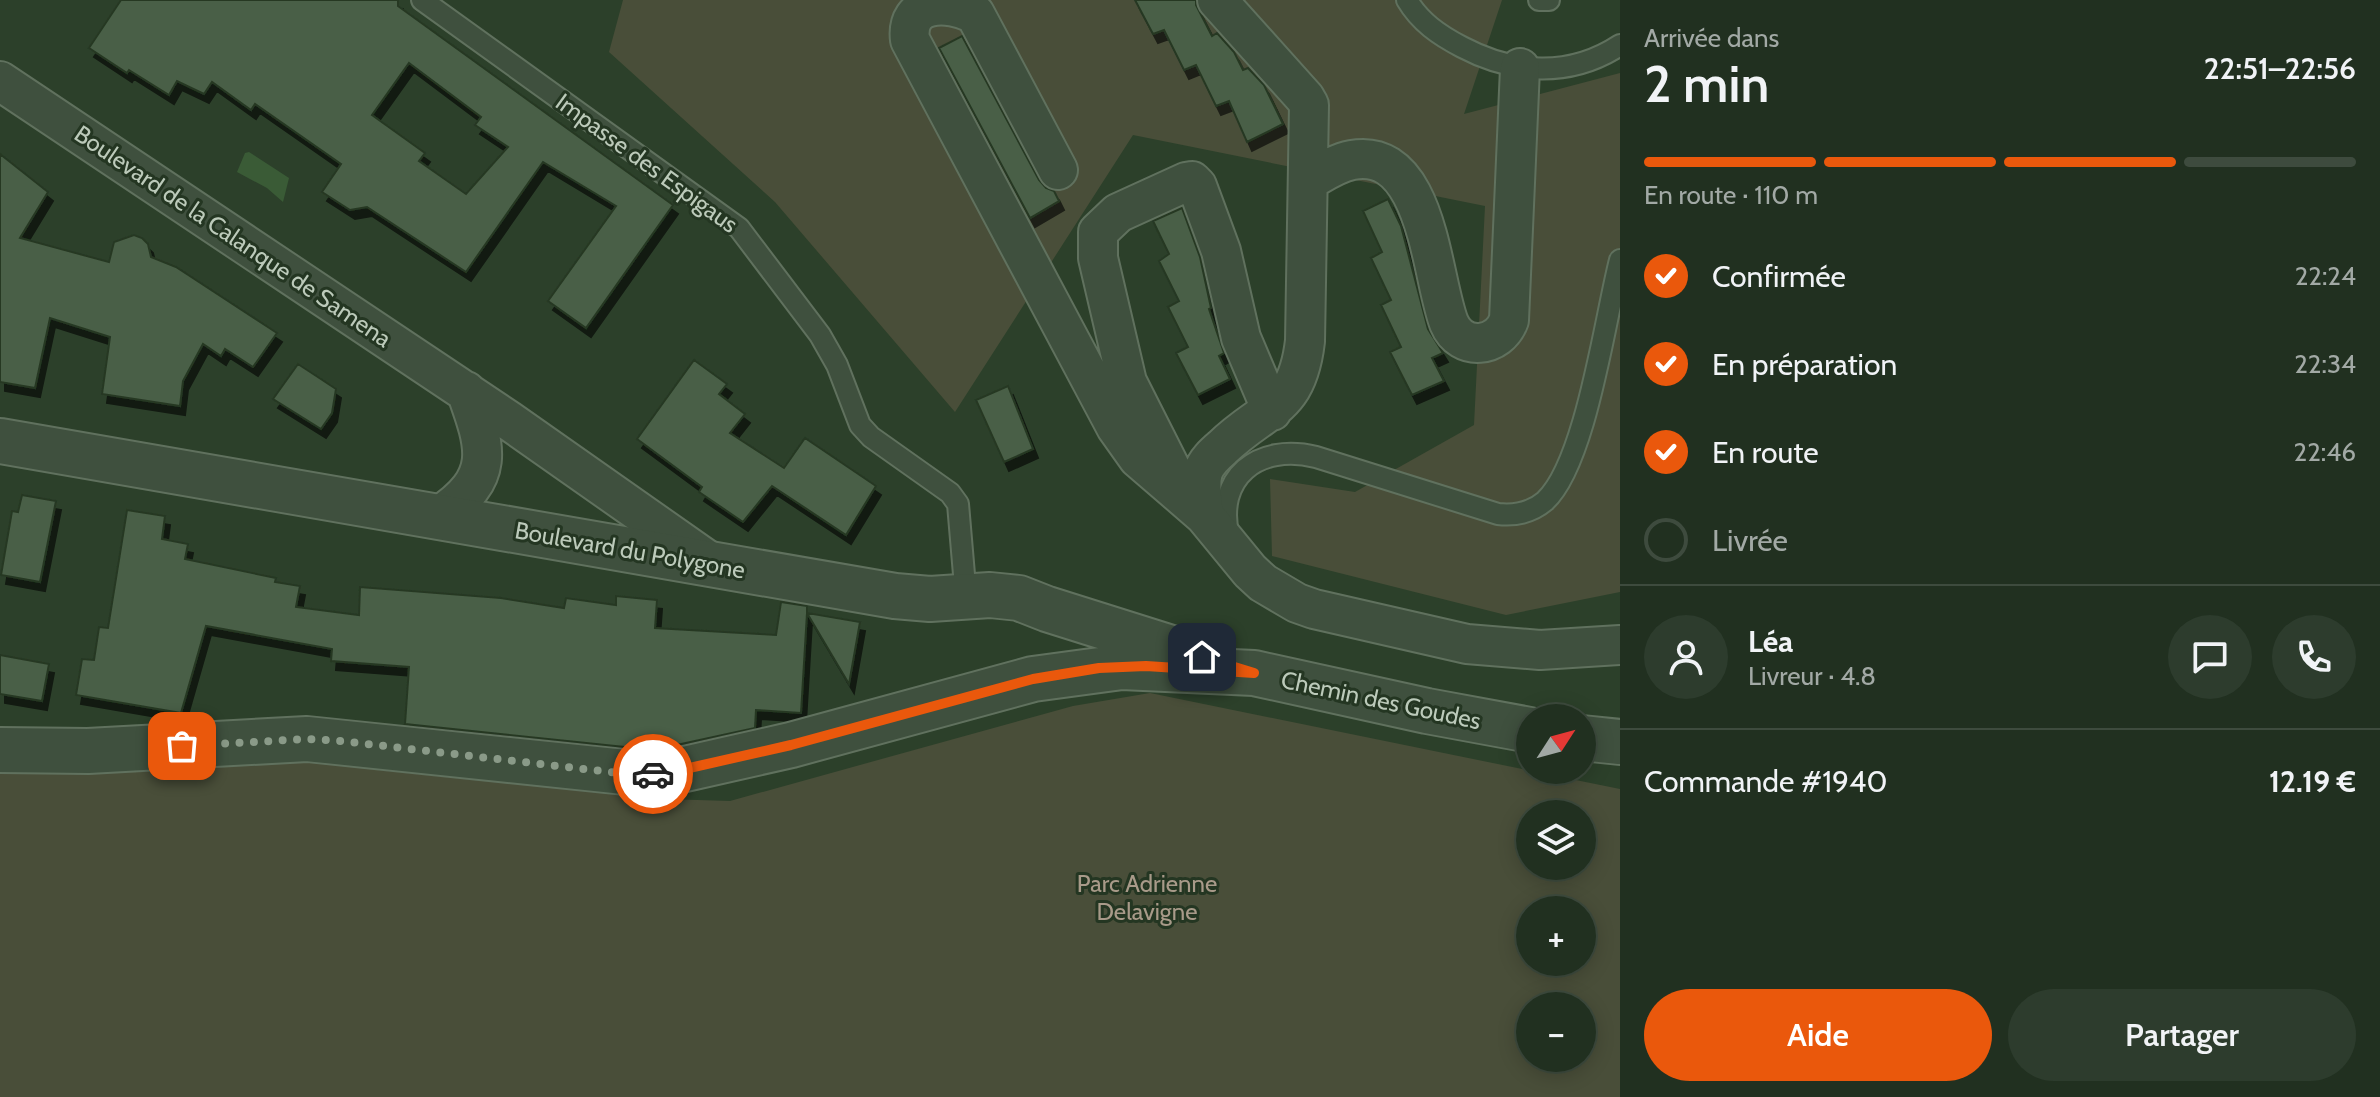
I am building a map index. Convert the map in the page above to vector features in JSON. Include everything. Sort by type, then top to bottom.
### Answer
[{"type":"street","points":[[1204,515],[1201,487],[1206,467],[1228,442],[1272,411],[1289,393],[1303,356],[1308,181],[1309,105],[1217,0]]},
{"type":"street","points":[[1058,170],[975,14],[964,5],[949,1],[932,1],[916,10],[908,24],[910,40],[1116,427],[1138,458],[1204,515]]},
{"type":"street","points":[[1308,181],[1349,160],[1369,159],[1391,169],[1401,178],[1421,215],[1432,248],[1446,313],[1454,331],[1462,339],[1481,343],[1502,335],[1509,320],[1520,68]]},
{"type":"street","name":"Boulevard de la Calanque de Samena","points":[[0,81],[466,391],[715,565]]},
{"type":"street","points":[[1272,411],[1241,338],[1221,251],[1197,186],[1192,181],[1186,182],[1110,218],[1098,232],[1096,248],[1127,382],[1169,466],[1240,560],[1263,583],[1297,603],[1467,644],[1540,650],[1620,645]]},
{"type":"street","points":[[439,516],[471,490],[481,470],[483,452],[478,424],[466,391]]},
{"type":"street","name":"Boulevard du Polygone","points":[[0,441],[895,596],[1019,598],[1254,673]]},
{"type":"street","points":[[1033,679],[1049,664],[1059,648],[1059,628],[1047,609]]},
{"type":"street","name":"Chemin des Goudes","points":[[0,750],[88,751],[307,739],[644,774],[676,771],[791,745],[1033,679],[1099,668],[1146,666],[1254,673],[1516,727]]},
{"type":"street","points":[[1596,739],[1620,742]]},
{"type":"lane","name":"Impasse des Espigaus","points":[[422,0],[739,228],[820,335],[837,365],[860,425],[871,437],[950,493],[958,504],[966,598]]},
{"type":"lane","points":[[1407,0],[1427,26],[1444,38],[1482,58],[1520,68],[1556,69],[1589,62],[1620,45]]},
{"type":"lane","points":[[1539,0],[1549,0]]},
{"type":"lane","points":[[1240,560],[1226,523],[1227,497],[1244,470],[1270,455],[1293,453],[1316,457],[1498,514],[1523,513],[1542,503],[1559,484],[1576,442],[1620,260]]},
{"type":"green space","points":[[623,0],[1502,0],[1464,114],[1620,73],[1620,592],[1506,615],[1272,556],[1270,479],[1355,492],[1474,425],[1485,206],[1133,135],[955,412],[775,202],[609,52]]},
{"type":"green space","name":"Parc Adrienne Delavigne","points":[[1150,693],[1516,768],[1516,784],[1596,784],[1620,789],[1620,1097],[0,1097],[0,735],[322,759],[378,770],[664,799],[730,801],[1073,706]]},
{"type":"shaded area","points":[[249,152],[289,178],[283,202],[267,188],[237,172],[245,153]]},
{"type":"building","points":[[121,0],[398,0],[398,6],[673,205],[586,328],[548,301],[616,206],[543,162],[466,272],[367,207],[350,210],[322,192],[341,164],[255,104],[251,110],[212,82],[204,94],[177,81],[169,95],[89,48]],"holes":[[[409,63],[481,117],[475,125],[508,147],[466,194],[419,161],[425,153],[372,115]]]},
{"type":"building","points":[[1135,0],[1196,0],[1212,36],[1217,33],[1234,52],[1243,70],[1248,68],[1264,85],[1283,124],[1247,142],[1229,101],[1216,106],[1196,65],[1184,70],[1164,30],[1153,34]]},
{"type":"building","points":[[962,36],[1039,180],[1054,191],[1059,201],[1030,218],[939,48]]},
{"type":"building","points":[[0,154],[48,192],[20,238],[109,262],[114,242],[134,235],[142,238],[148,244],[151,257],[176,267],[277,333],[253,367],[225,349],[221,356],[203,344],[183,381],[180,406],[102,394],[110,337],[50,318],[35,388],[0,382]]},
{"type":"building","points":[[1388,199],[1401,226],[1428,329],[1443,353],[1432,358],[1444,381],[1412,395],[1390,352],[1401,347],[1381,305],[1391,300],[1371,258],[1382,252],[1363,211]]},
{"type":"building","points":[[1182,208],[1200,257],[1209,309],[1224,353],[1219,356],[1230,379],[1198,395],[1176,353],[1188,347],[1168,307],[1179,301],[1159,261],[1169,254],[1153,221]]},
{"type":"building","points":[[694,360],[727,384],[719,394],[745,414],[730,433],[784,468],[805,438],[876,486],[846,535],[772,486],[743,522],[699,492],[702,487],[637,439]]},
{"type":"building","points":[[298,364],[336,389],[332,413],[321,429],[273,399]]},
{"type":"building","points":[[1008,386],[1033,449],[1004,462],[976,400]]},
{"type":"building","points":[[22,495],[56,501],[40,582],[1,575],[12,511],[18,512]]},
{"type":"building","points":[[127,510],[165,516],[162,539],[188,544],[185,559],[300,586],[296,607],[359,615],[360,587],[501,598],[564,608],[566,598],[616,605],[616,596],[657,600],[655,628],[776,635],[781,602],[807,606],[801,713],[756,710],[755,728],[644,749],[405,724],[409,667],[331,661],[332,649],[206,626],[181,713],[76,695],[82,659],[94,660],[99,627],[108,628]]},
{"type":"building","points":[[807,613],[860,622],[849,684]]},
{"type":"building","points":[[0,655],[49,664],[42,701],[0,694]]},
{"type":"way so far","points":[[182,746],[307,739],[341,741],[627,774],[653,774]]},
{"type":"route","points":[[653,774],[791,745],[1033,679],[1099,668],[1146,666],[1254,673],[1202,657]]}]
